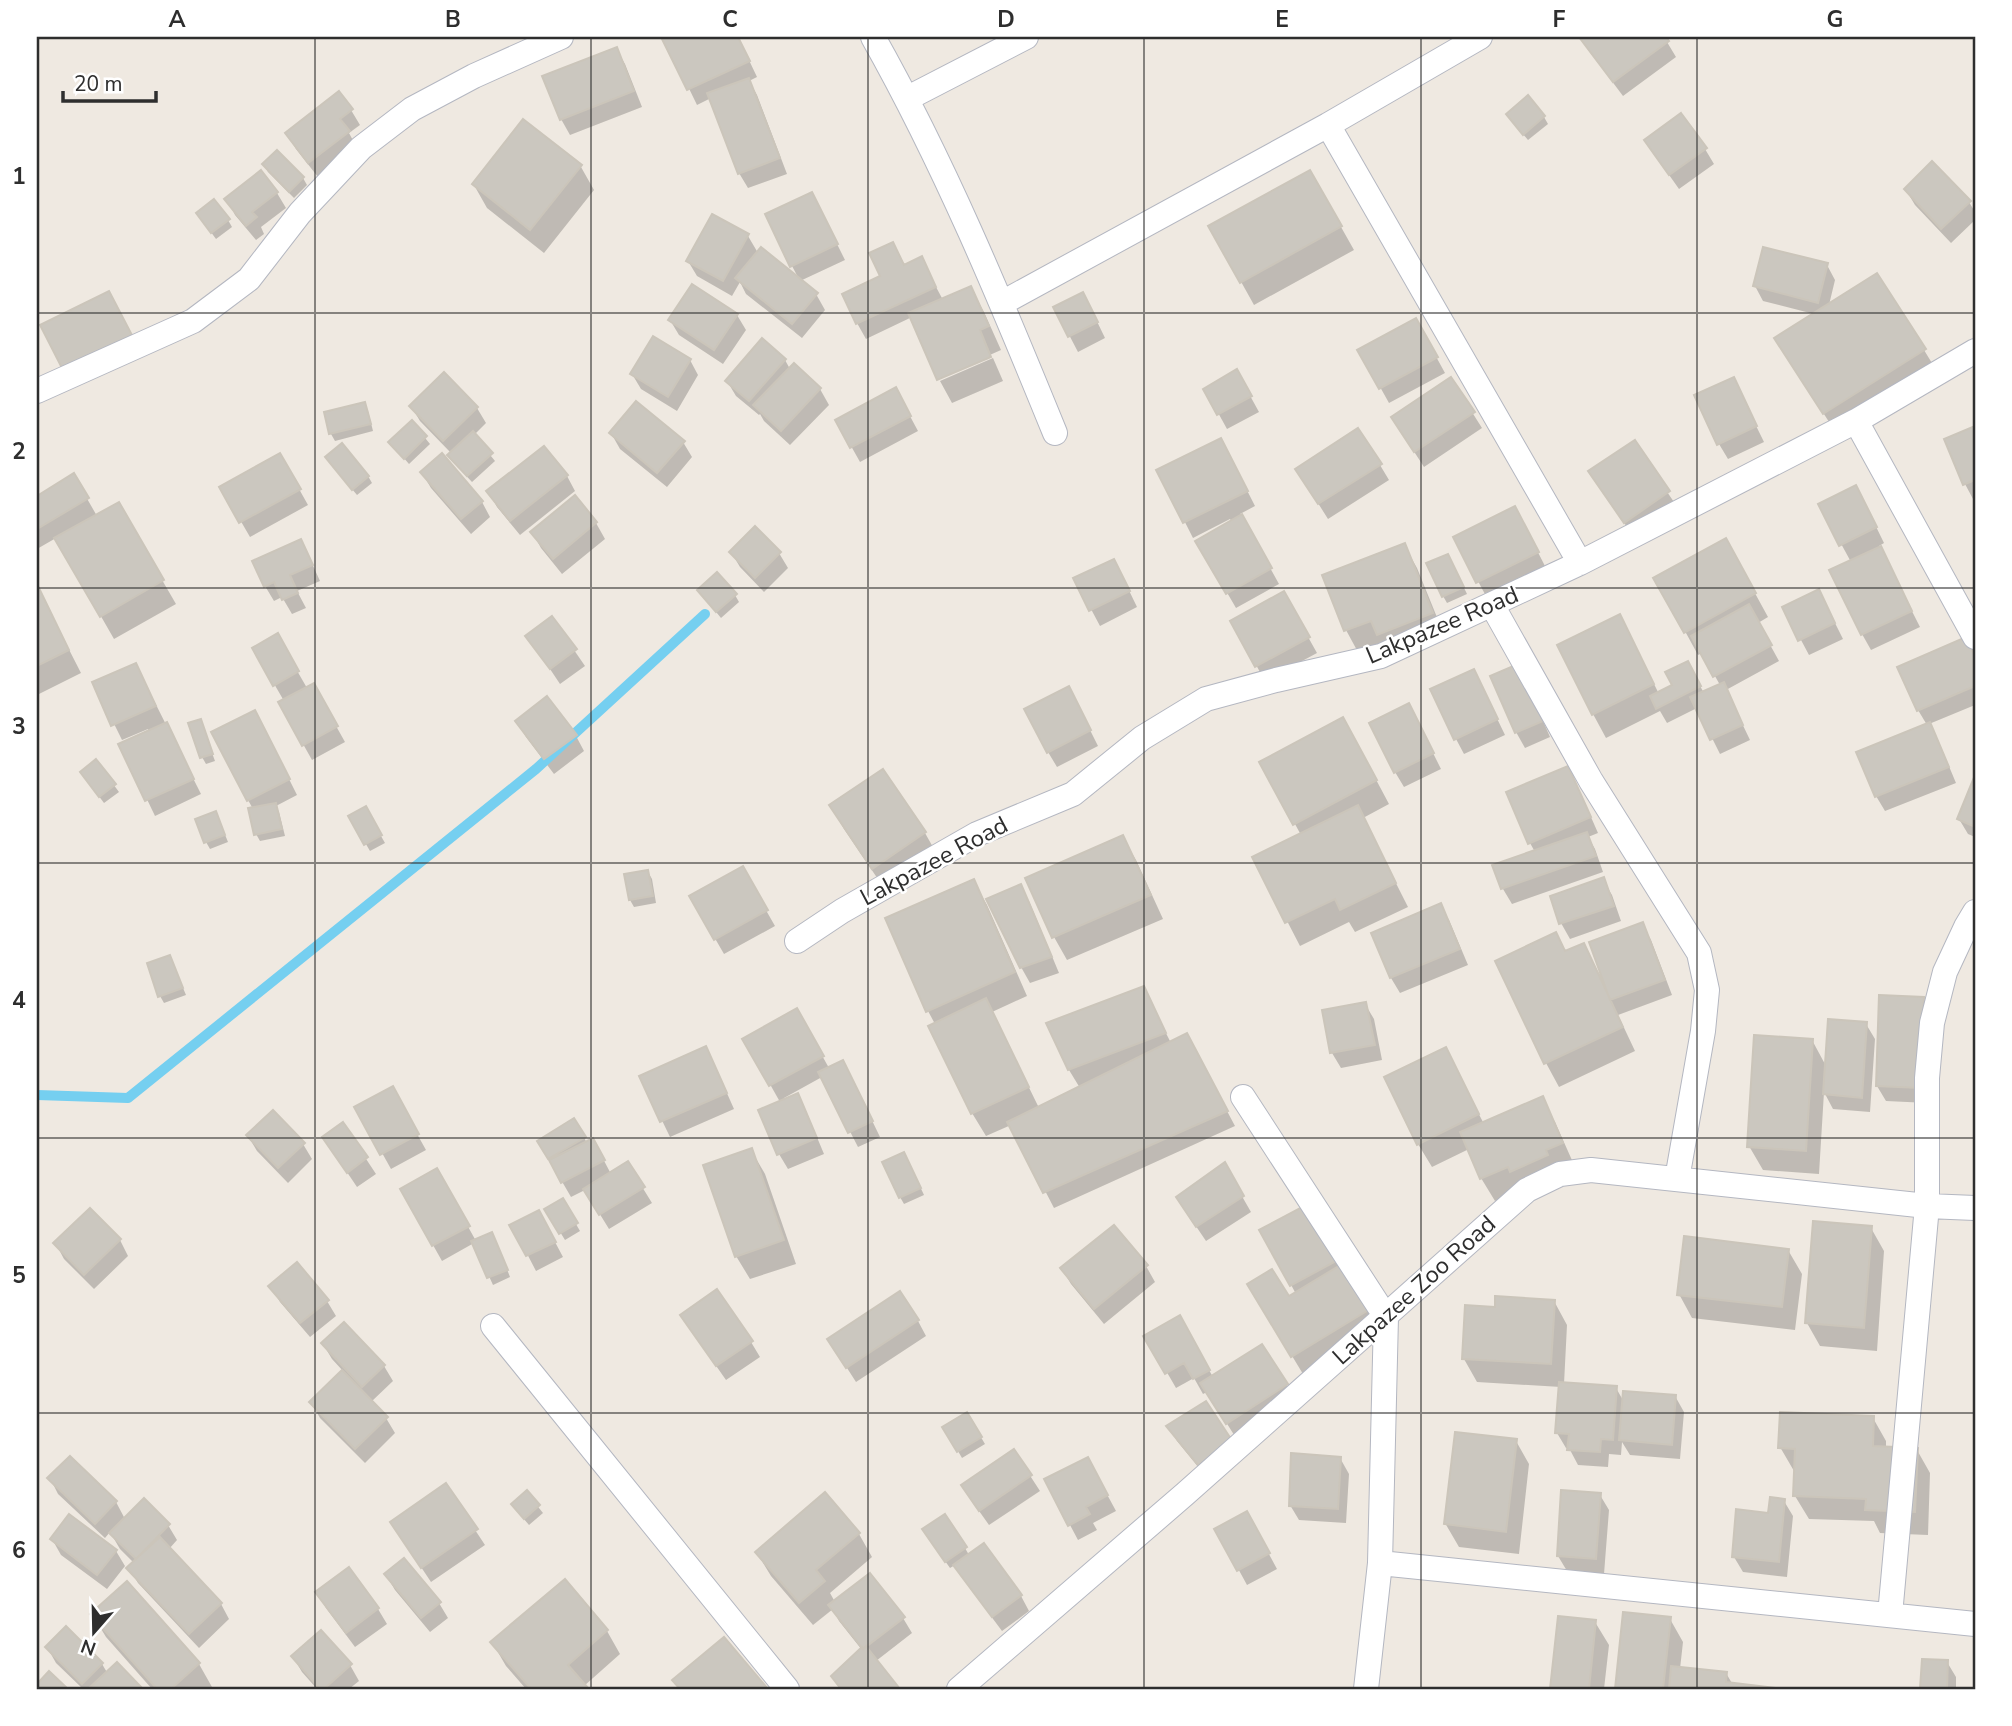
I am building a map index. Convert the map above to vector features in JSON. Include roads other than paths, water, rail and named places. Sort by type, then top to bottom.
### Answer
[{"type":"street","points":[[37,391],[193,321],[249,278],[300,213],[361,148],[412,108],[474,76],[561,37]]},
{"type":"street","points":[[873,37],[908,98],[1002,303],[1055,433]]},
{"type":"street","points":[[908,98],[1026,37]]},
{"type":"street","points":[[1002,303],[1328,125],[1480,37]]},
{"type":"street","points":[[1328,125],[1580,563]]},
{"type":"street","name":"Lakpazee Road","points":[[797,941],[842,911],[977,834],[1073,794],[1142,738],[1206,699],[1381,656],[1580,563],[1856,421],[1975,351]]},
{"type":"street","points":[[1856,421],[1975,636]]},
{"type":"street","points":[[1492,605],[1591,781],[1699,953],[1707,990],[1703,1031],[1677,1179]]},
{"type":"street","points":[[1890,1615],[1927,1206],[1927,1078],[1932,1023],[1945,972],[1975,912]]},
{"type":"street","points":[[1244,1097],[1386,1317],[1380,1563],[1366,1689]]},
{"type":"street","name":"Lakpazee Zoo Road","points":[[959,1689],[1386,1317],[1496,1216],[1527,1191],[1560,1174],[1591,1170],[1927,1206],[1975,1208]]},
{"type":"street","points":[[493,1326],[787,1689]]},
{"type":"street","points":[[1380,1563],[1975,1624]]},
{"type":"waterway","points":[[37,1095],[128,1098],[536,769],[705,614]]}]
